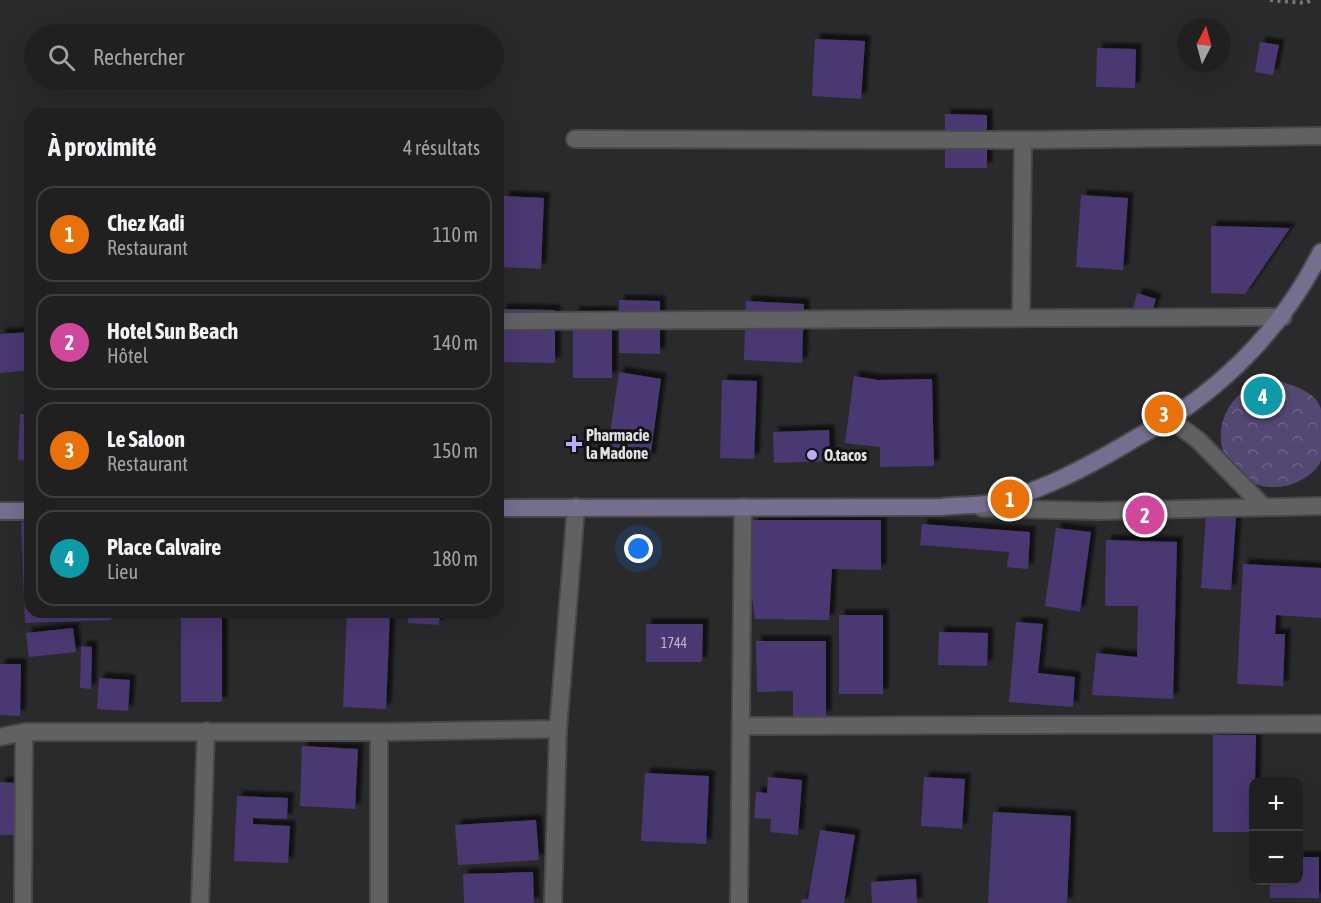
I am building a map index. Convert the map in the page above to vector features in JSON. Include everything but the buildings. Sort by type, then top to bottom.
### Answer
[{"type":"main road","points":[[504,508],[942,507],[995,502],[1048,485],[1170,419],[1242,362],[1283,317],[1321,252]]},
{"type":"main road","points":[[0,511],[24,511]]},
{"type":"street","points":[[575,139],[1023,140],[1321,136]]},
{"type":"street","points":[[1021,318],[1023,140]]},
{"type":"street","points":[[504,321],[1283,317]]},
{"type":"street","points":[[1170,419],[1198,440],[1264,507]]},
{"type":"street","points":[[942,507],[1098,511],[1321,506]]},
{"type":"street","points":[[553,903],[558,729],[576,507]]},
{"type":"street","points":[[739,903],[743,507]]},
{"type":"street","points":[[741,726],[1321,724]]},
{"type":"street","points":[[0,737],[24,732],[206,730],[379,732],[558,729]]},
{"type":"street","points":[[200,903],[206,730]]},
{"type":"street","points":[[23,903],[24,732]]},
{"type":"street","points":[[378,903],[379,732]]},
{"type":"path","points":[[1270,0],[1305,3],[1312,0]]},
{"type":"green space","points":[[1277,381],[1309,393],[1318,403],[1321,409],[1321,460],[1311,473],[1293,484],[1282,487],[1261,486],[1243,477],[1228,461],[1223,450],[1221,428],[1229,407],[1244,391],[1257,384]]},
{"type":"place","name":"Place Calvaire","points":[[1263,396]]},
{"type":"place","name":"Le Saloon","points":[[1164,414]]},
{"type":"place","name":"Pharmacie la Madone","points":[[574,444]]},
{"type":"place","name":"O.tacos","points":[[812,455]]},
{"type":"place","name":"Chez Kadi","points":[[1010,499]]},
{"type":"place","name":"Hotel Sun Beach","points":[[1145,515]]}]
